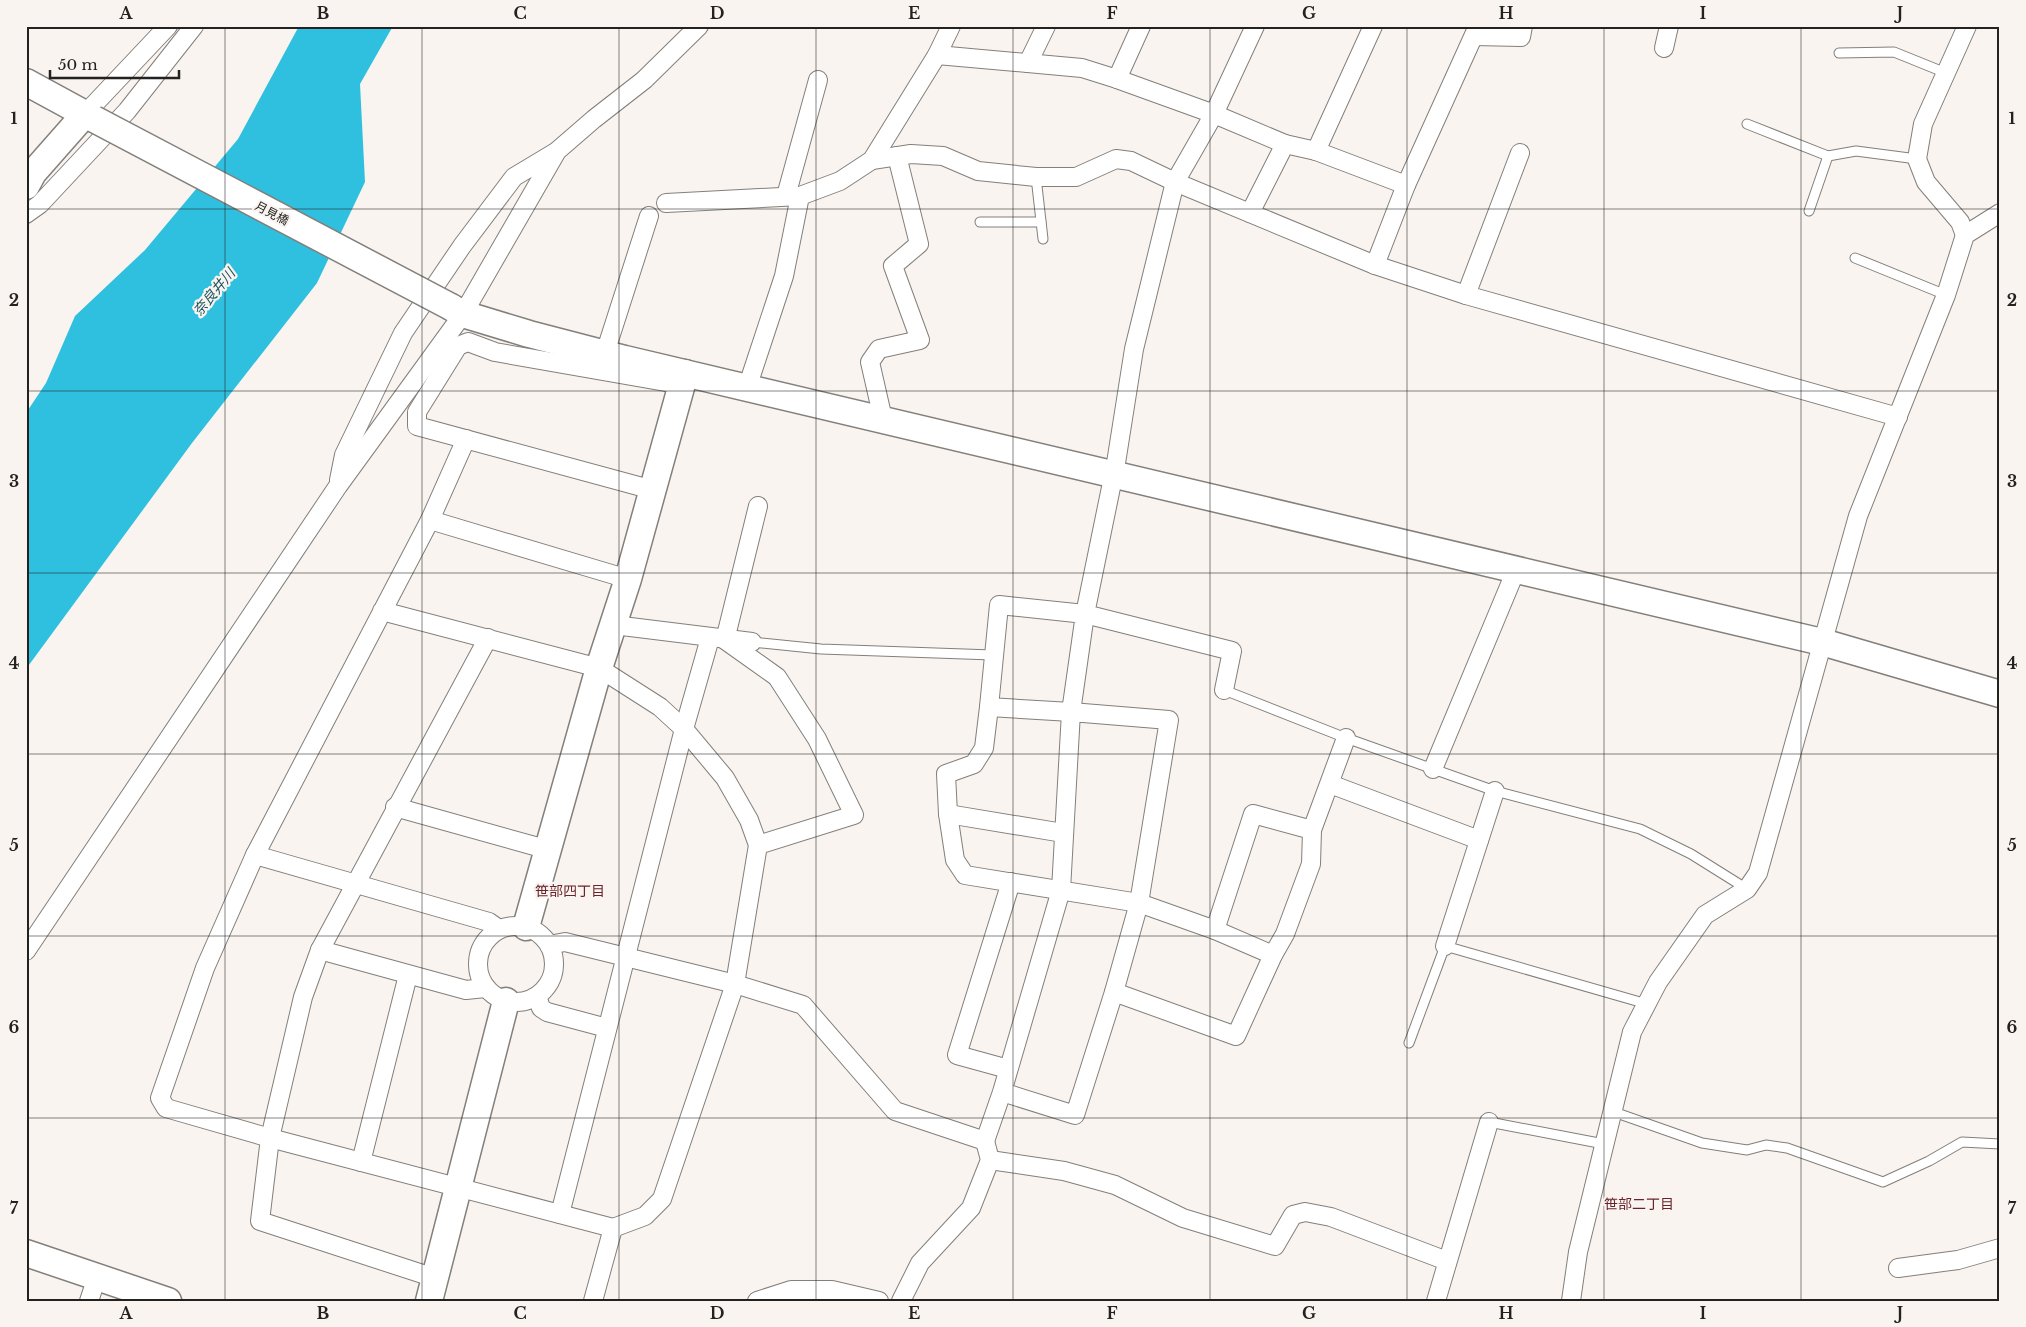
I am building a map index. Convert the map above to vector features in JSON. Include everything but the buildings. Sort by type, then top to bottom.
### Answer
[{"type":"street","points":[[26,186],[33,173],[89,117],[168,26]]},
{"type":"street","points":[[26,214],[40,204],[128,111],[194,26]]},
{"type":"street","points":[[338,486],[344,455],[404,333],[462,246],[514,177],[556,151],[644,80],[698,26]]},
{"type":"street","points":[[872,160],[937,55],[951,26]]},
{"type":"street","points":[[1028,63],[1046,26]]},
{"type":"street","points":[[1117,79],[1141,26]]},
{"type":"street","points":[[901,1301],[920,1263],[971,1208],[990,1160],[985,1141],[1002,1092],[1061,890],[1071,712],[1085,614],[1113,474],[1134,349],[1176,182],[1214,114],[1255,26]]},
{"type":"street","points":[[1316,151],[1373,26]]},
{"type":"street","points":[[1375,265],[1406,184],[1476,31],[1521,37],[1523,26]]},
{"type":"street","points":[[1664,48],[1669,26]]},
{"type":"street","points":[[1571,1301],[1578,1252],[1632,1032],[1658,982],[1705,915],[1747,889],[1758,874],[1858,516],[1946,294],[1965,236],[1960,222],[1926,182],[1917,159],[1923,124],[1967,26]]},
{"type":"street","points":[[937,55],[1082,68],[1214,114],[1285,144],[1316,151],[1406,184]]},
{"type":"street","points":[[747,388],[784,276],[793,196],[818,80]]},
{"type":"street","name":"月見橋","points":[[26,82],[457,310],[605,353],[684,379],[747,388],[883,419],[1822,642],[2000,694]]},
{"type":"street","points":[[1250,213],[1285,144]]},
{"type":"street","points":[[26,951],[457,310],[556,151]]},
{"type":"street","points":[[1466,295],[1520,153]]},
{"type":"street","points":[[666,204],[793,196],[840,181],[872,160],[911,154],[943,156],[978,171],[1036,177],[1076,177],[1116,160],[1131,161],[1176,182],[1375,265],[1466,295],[1898,417]]},
{"type":"street","points":[[883,419],[870,362],[879,349],[920,340],[893,266],[919,244],[897,156]]},
{"type":"street","points":[[1965,236],[2000,214]]},
{"type":"street","points":[[605,353],[649,216]]},
{"type":"street","points":[[526,927],[600,668],[628,579],[653,490],[684,379],[495,352],[468,342],[458,346],[417,412],[417,426],[653,490]]},
{"type":"street","points":[[382,611],[600,668],[660,707],[684,728],[725,778],[749,820],[758,844],[735,984],[662,1199],[645,1216],[612,1228],[270,1138],[166,1108],[160,1098],[202,976],[255,855],[382,611],[430,520],[466,439]]},
{"type":"street","points":[[560,1214],[684,728],[718,639],[758,506]]},
{"type":"street","points":[[430,520],[628,579]]},
{"type":"street","points":[[1433,769],[1516,570]]},
{"type":"street","points":[[1224,690],[1232,651],[1085,614],[999,605],[984,748],[974,764],[946,774],[948,814],[955,860],[965,875],[1139,903],[1273,954]]},
{"type":"street","points":[[614,625],[752,642]]},
{"type":"street","points":[[488,638],[320,950],[302,997],[270,1138],[260,1221],[432,1289],[458,1187],[496,994]]},
{"type":"street","points":[[718,639],[777,677],[817,739],[854,815],[758,844]]},
{"type":"street","points":[[989,707],[1169,720],[1139,903],[1114,992],[1075,1116],[1002,1092]]},
{"type":"street","points":[[1114,992],[1236,1036],[1273,954],[1285,934],[1311,864],[1312,830],[1346,738]]},
{"type":"street","points":[[1330,784],[1479,840]]},
{"type":"street","points":[[1445,946],[1495,791]]},
{"type":"street","points":[[396,807],[548,850]]},
{"type":"street","points":[[948,814],[1063,833]]},
{"type":"street","points":[[1214,930],[1253,814],[1312,830]]},
{"type":"street","points":[[255,855],[489,922],[499,929]]},
{"type":"street","points":[[1008,1069],[957,1055],[1011,882]]},
{"type":"street","points":[[320,950],[466,990],[527,1001],[537,996],[545,988],[553,967],[553,956],[549,945],[535,931],[526,927],[508,926],[499,929],[485,941],[477,966],[480,978],[496,994]]},
{"type":"street","points":[[549,945],[565,942],[735,984],[803,1005],[895,1111],[985,1141]]},
{"type":"street","points":[[361,1162],[408,975]]},
{"type":"street","points":[[537,996],[541,1008],[547,1012],[607,1028]]},
{"type":"street","points":[[1436,1301],[1489,1122]]},
{"type":"street","points":[[990,1160],[1064,1171],[1115,1185],[1183,1218],[1275,1246],[1293,1215],[1305,1212],[1331,1216],[1448,1261]]},
{"type":"street","points":[[593,1301],[612,1228]]},
{"type":"street","points":[[1898,1268],[1958,1260],[2000,1248]]},
{"type":"street","points":[[26,1253],[93,1289],[168,1301]]},
{"type":"street","points":[[757,1301],[791,1290],[832,1290],[879,1301]]},
{"type":"lane","points":[[1839,53],[1894,52],[1946,72]]},
{"type":"lane","points":[[1747,124],[1828,156],[1856,152],[1917,159]]},
{"type":"lane","points":[[1809,211],[1828,156]]},
{"type":"lane","points":[[1036,177],[1043,239]]},
{"type":"lane","points":[[980,222],[1041,222]]},
{"type":"lane","points":[[1855,258],[1946,294]]},
{"type":"lane","points":[[752,642],[821,649],[993,655]]},
{"type":"lane","points":[[1224,690],[1346,738],[1495,791],[1640,829],[1691,854],[1747,889]]},
{"type":"lane","points":[[1409,1043],[1445,946],[1647,1004]]},
{"type":"lane","points":[[1611,1112],[1702,1143],[1747,1150],[1766,1145],[1788,1148],[1883,1182],[1928,1161],[1962,1142],[2000,1144]]},
{"type":"lane","points":[[1489,1122],[1604,1144]]},
{"type":"water","name":"奈良井川","points":[[299,26],[393,26],[360,84],[365,182],[317,283],[192,443],[26,669],[26,413],[46,383],[75,316],[145,250],[238,139]]},
{"type":"district","name":"笹部四丁目","points":[[570,891]]},
{"type":"district","name":"笹部二丁目","points":[[1639,1204]]}]
